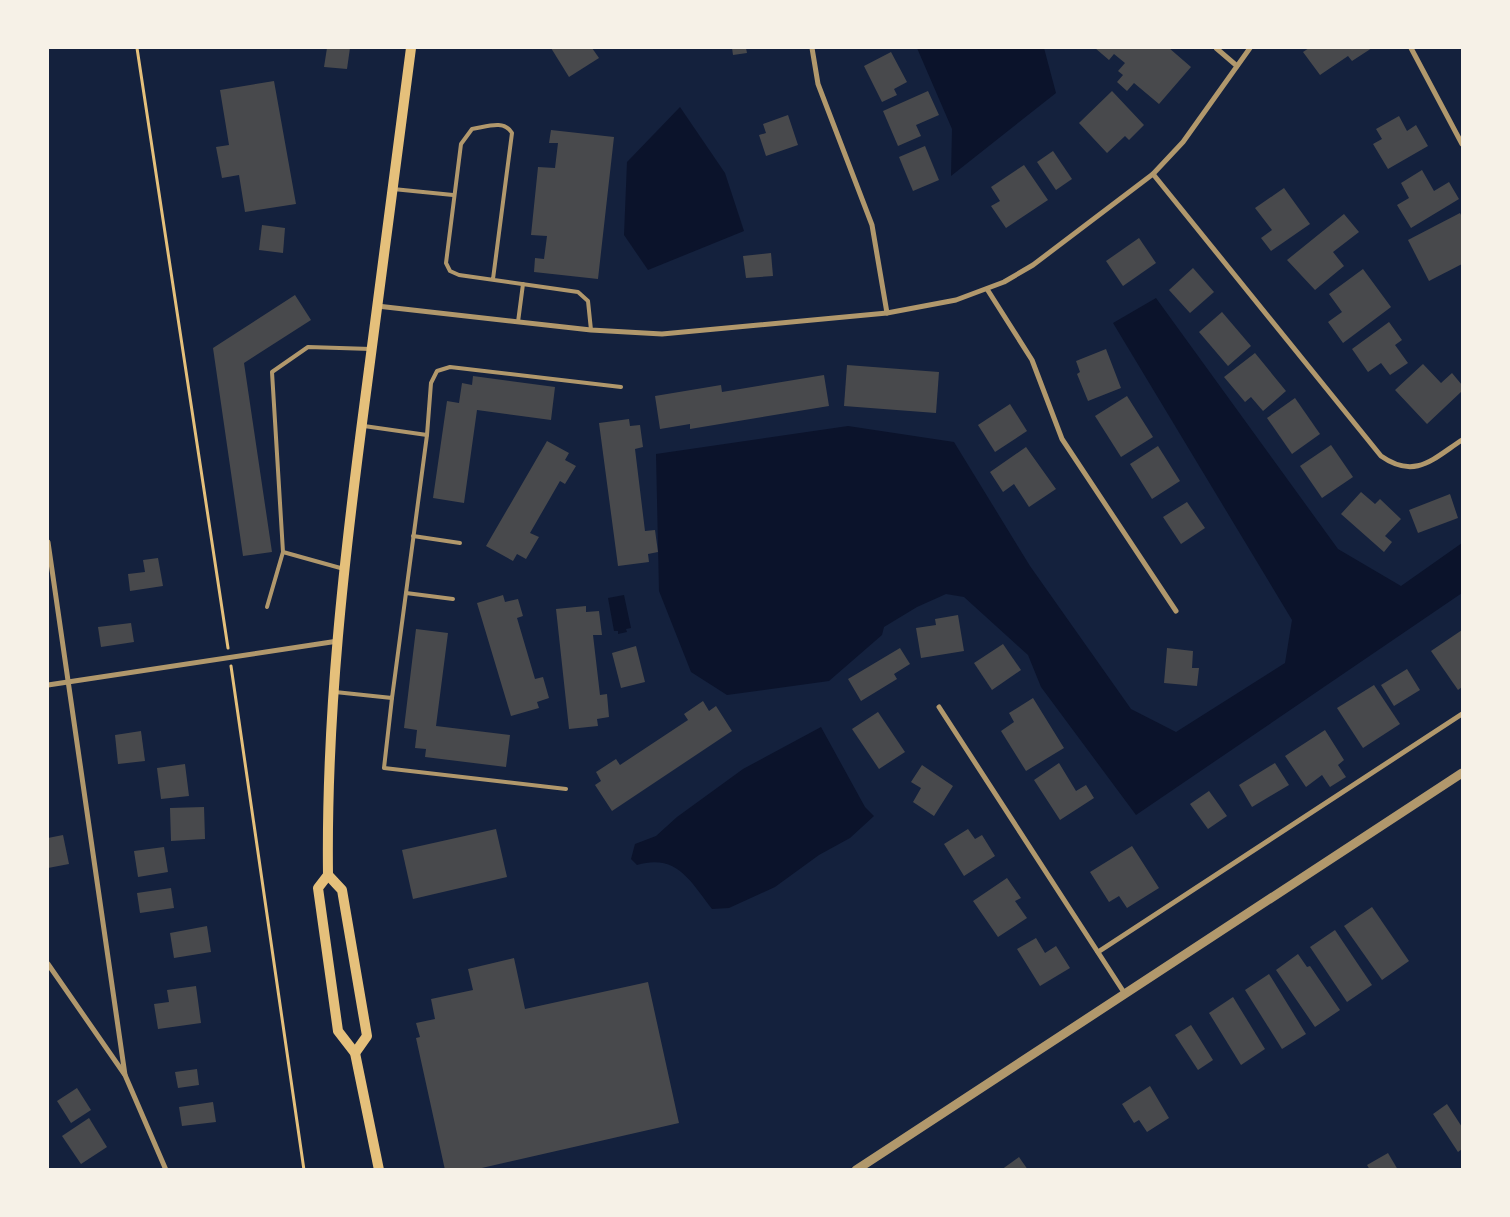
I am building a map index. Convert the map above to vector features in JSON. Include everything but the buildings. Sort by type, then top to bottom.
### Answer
[{"type":"main road","points":[[379,1170],[355,1053],[338,1032],[318,888],[328,875],[332,692],[344,569],[411,48]]},
{"type":"main road","points":[[328,875],[342,890],[367,1036],[355,1053]]},
{"type":"street","points":[[812,48],[818,84],[872,224],[887,313]]},
{"type":"street","points":[[1216,48],[1237,66]]},
{"type":"street","points":[[377,306],[591,330],[680,333],[887,313],[940,304],[987,289],[1019,273],[1047,255],[1153,174],[1182,142],[1250,48]]},
{"type":"street","points":[[1411,48],[1462,144]]},
{"type":"street","points":[[1153,174],[1381,456],[1393,465],[1404,468],[1417,467],[1462,440]]},
{"type":"street","points":[[987,289],[1032,360],[1062,439],[1176,612]]},
{"type":"street","points":[[48,542],[125,1075]]},
{"type":"street","points":[[48,685],[229,656],[338,641]]},
{"type":"street","points":[[939,707],[1125,994]]},
{"type":"street","points":[[1098,952],[1462,714]]},
{"type":"street","points":[[856,1170],[1462,773]]},
{"type":"street","points":[[48,964],[125,1075],[166,1170]]},
{"type":"lane","points":[[493,279],[512,133],[503,124],[472,129],[461,144],[453,195],[446,263],[450,271],[459,275],[578,292],[585,296],[588,301],[591,330]]},
{"type":"lane","points":[[393,189],[453,195]]},
{"type":"lane","points":[[518,322],[523,284]]},
{"type":"lane","points":[[267,607],[283,552],[272,372],[308,348],[371,349]]},
{"type":"lane","points":[[566,789],[384,768],[427,435],[431,383],[437,371],[450,367],[621,387]]},
{"type":"lane","points":[[361,426],[427,435]]},
{"type":"lane","points":[[413,536],[460,542]]},
{"type":"lane","points":[[283,552],[344,569]]},
{"type":"lane","points":[[406,593],[453,599]]},
{"type":"lane","points":[[332,692],[392,698]]},
{"type":"path","points":[[137,48],[304,1170]]},
{"type":"water","points":[[917,48],[1044,48],[1056,93],[951,176],[952,129]]},
{"type":"water","points":[[680,107],[725,173],[744,231],[648,270],[624,235],[627,162]]},
{"type":"water","points":[[1156,298],[1338,549],[1401,586],[1462,543],[1462,593],[1136,815],[1041,687],[1028,655],[964,597],[946,594],[917,607],[884,627],[882,635],[829,681],[727,695],[691,672],[659,591],[656,454],[848,426],[954,442],[1030,566],[1131,709],[1176,732],[1285,663],[1292,620],[1113,323]]},
{"type":"water","points":[[624,595],[631,628],[626,629],[627,632],[618,634],[618,631],[614,631],[608,598]]},
{"type":"water","points":[[821,727],[865,807],[874,816],[850,838],[819,855],[775,887],[729,908],[712,909],[690,880],[673,867],[663,863],[651,862],[637,865],[631,859],[635,844],[656,836],[677,817],[743,769]]}]
